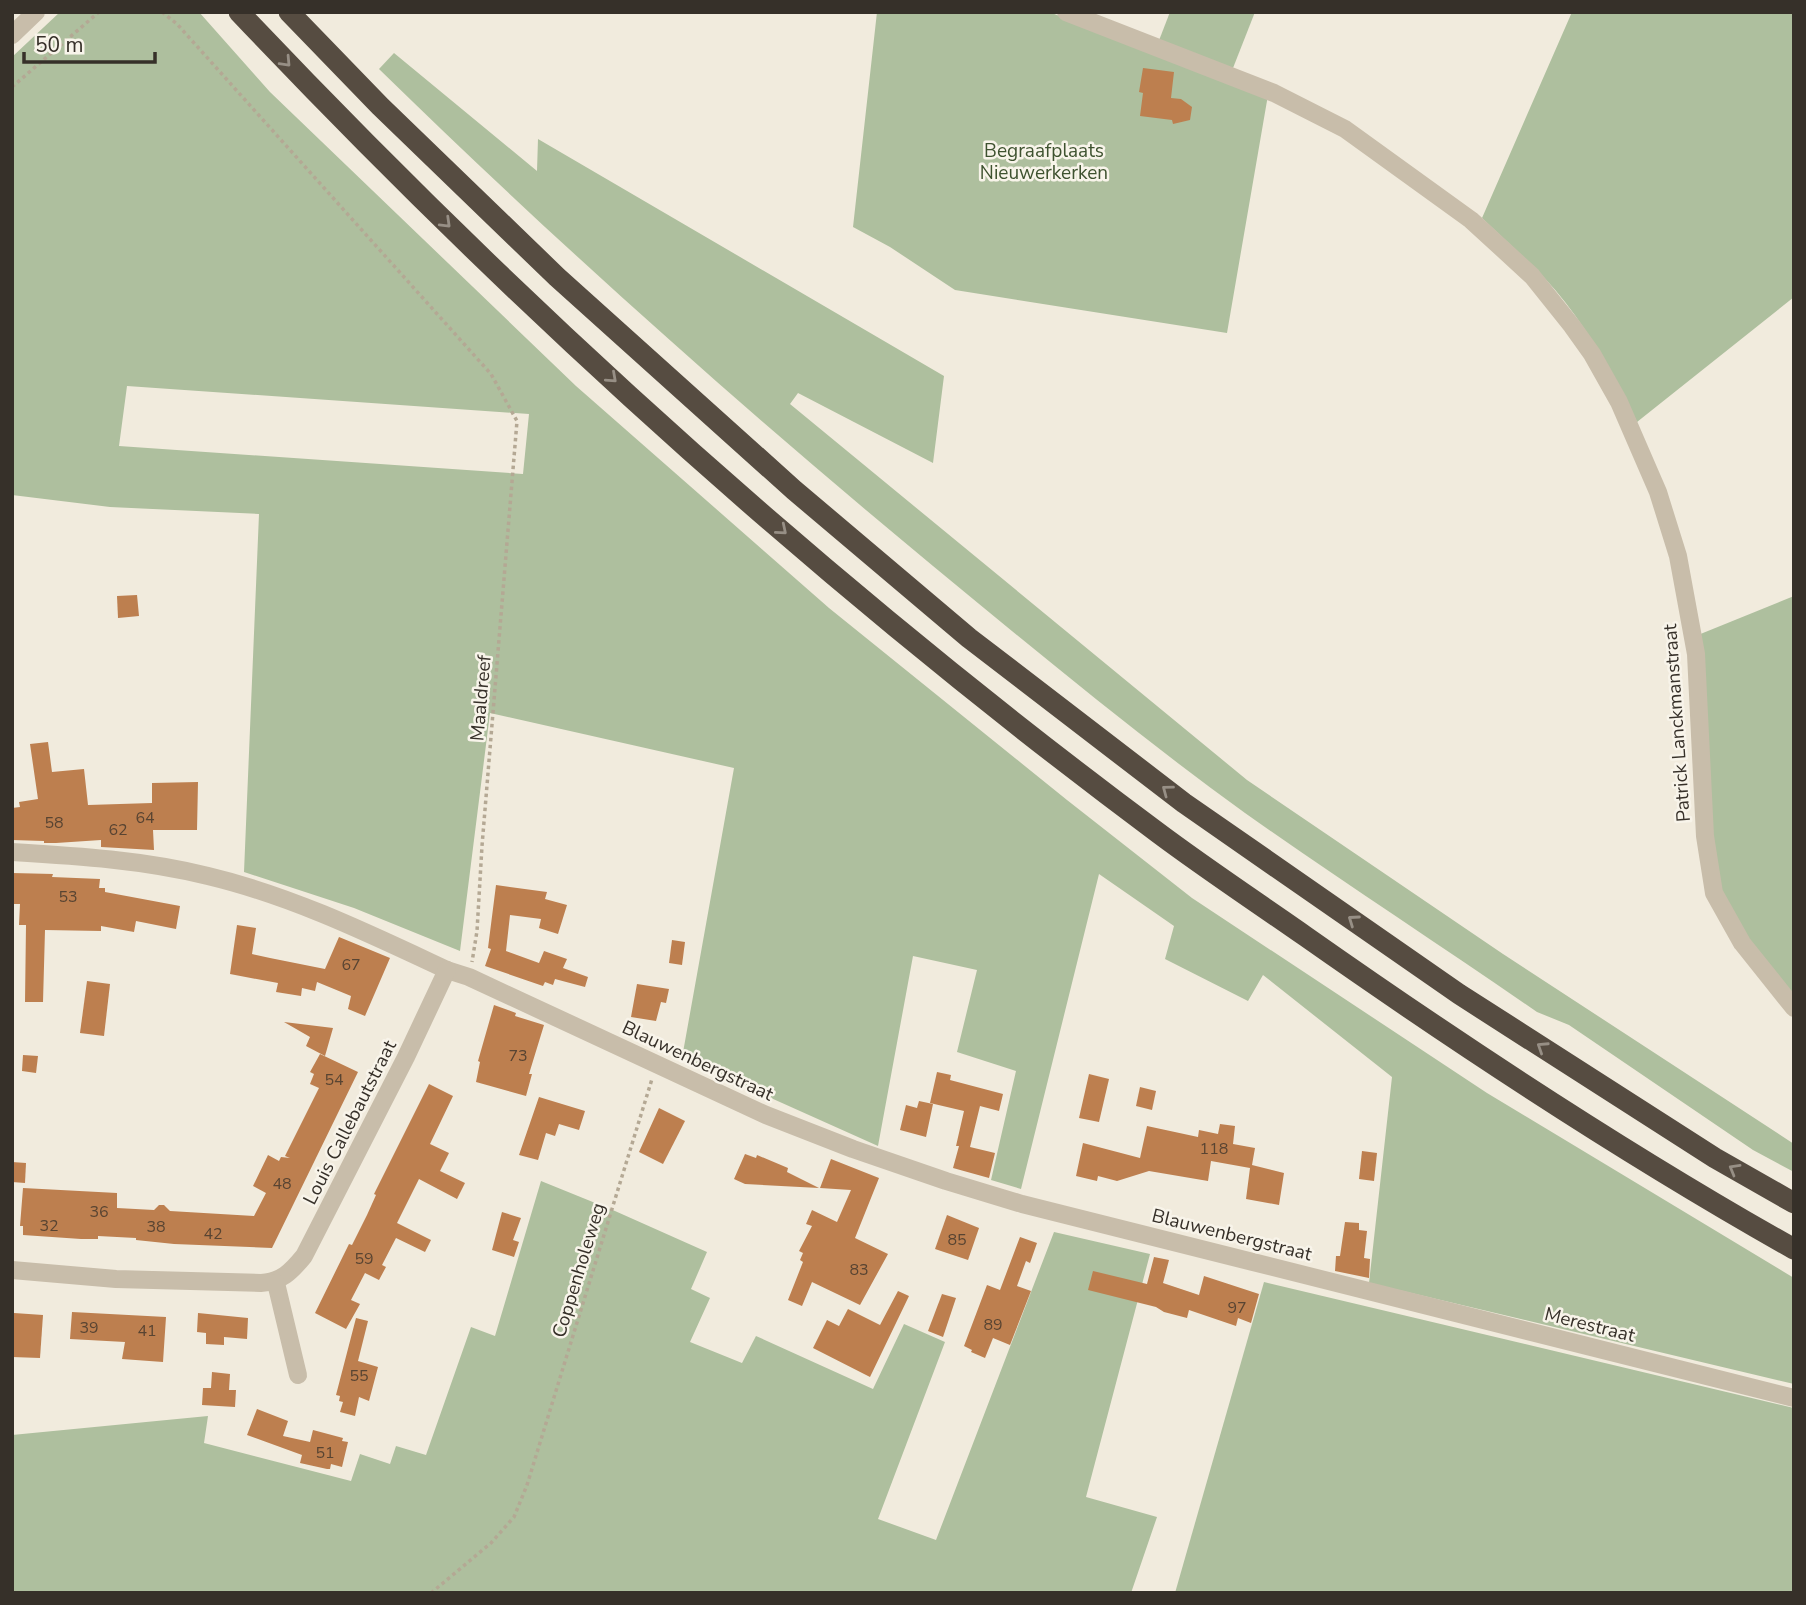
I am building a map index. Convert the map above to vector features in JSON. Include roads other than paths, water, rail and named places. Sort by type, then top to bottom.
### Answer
[{"type":"highway","points":[[239,12],[351,131],[535,308],[758,510],[944,666],[1158,833],[1437,1029],[1696,1194],[1794,1249]]},
{"type":"highway","points":[[289,12],[380,106],[557,277],[794,489],[970,638],[1184,803],[1459,994],[1715,1158],[1794,1203]]},
{"type":"street","points":[[12,35],[36,12]]},
{"type":"street","name":"Patrick Lanckmanstraat","points":[[1066,12],[1274,93],[1345,129],[1436,192],[1471,220],[1532,276],[1573,326],[1619,402],[1658,492],[1678,556],[1696,654],[1705,836],[1714,893],[1742,943],[1794,1008]]},
{"type":"street","name":"Blauwenbergstraat","points":[[12,852],[104,858],[208,876],[309,908],[447,970],[469,977],[766,1115],[853,1149],[1022,1204],[1375,1292]]},
{"type":"street","name":"Louis Callebautstraat","points":[[276,1283],[292,1272],[304,1256],[406,1058],[447,970]]},
{"type":"street","points":[[12,1270],[116,1279],[276,1283],[298,1375]]},
{"type":"street","name":"Merestraat","points":[[1375,1292],[1794,1398]]},
{"type":"park label","name":"Begraafplaats Nieuwerkerken","points":[[1044,161]]}]
